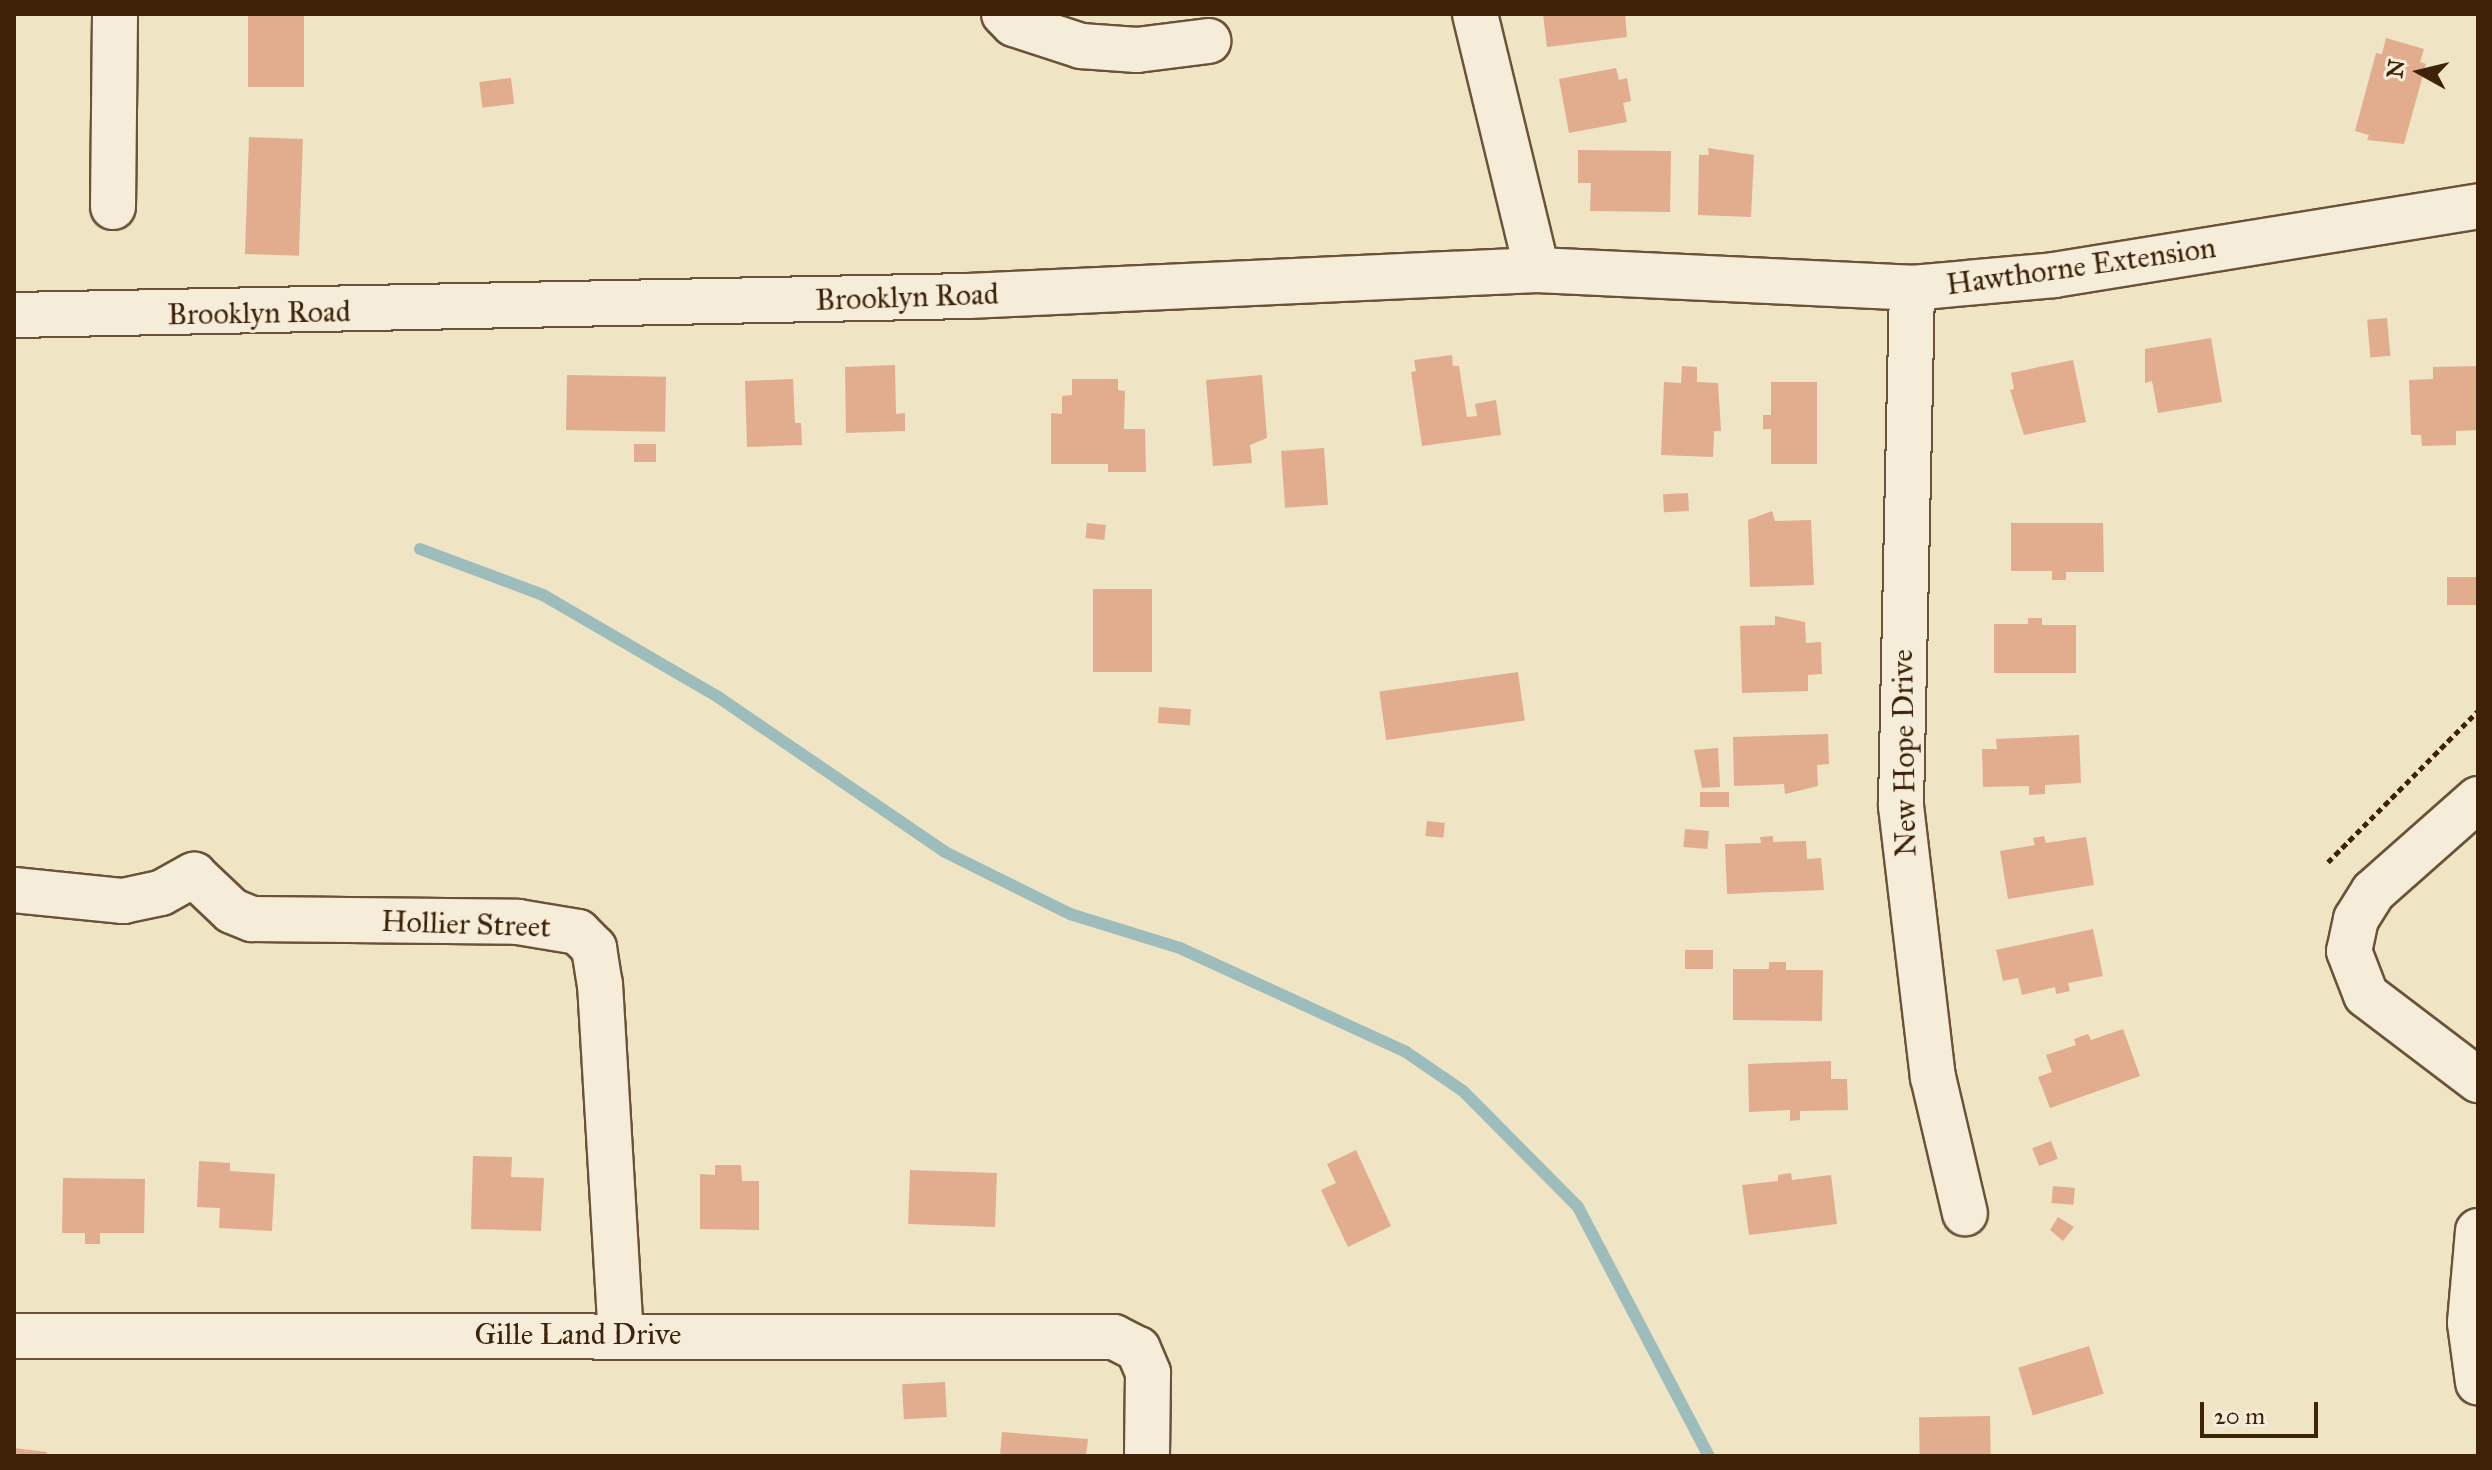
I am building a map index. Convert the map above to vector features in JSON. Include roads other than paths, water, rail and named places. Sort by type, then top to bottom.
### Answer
[{"type":"street","points":[[113,207],[115,14]]},
{"type":"street","points":[[1004,14],[1014,24],[1081,46],[1137,50],[1208,41]]},
{"type":"street","points":[[1475,14],[1537,270]]},
{"type":"street","name":"Hawthorne Extension","points":[[1537,270],[1912,288],[2054,275],[2478,206]]},
{"type":"street","name":"Brooklyn Road","points":[[14,315],[968,296],[1537,270]]},
{"type":"street","name":"New Hope Drive","points":[[1912,288],[1901,806],[1933,1077],[1965,1213]]},
{"type":"street","points":[[2478,799],[2373,892],[2356,919],[2349,951],[2366,995],[2478,1080]]},
{"type":"street","name":"Hollier Street","points":[[14,890],[123,901],[161,893],[194,875],[232,911],[252,919],[552,924],[578,932],[594,948],[621,1334]]},
{"type":"street","points":[[2478,1231],[2470,1323],[2478,1382]]},
{"type":"street","name":"Gille Land Drive","points":[[14,1336],[621,1334],[1114,1337],[1138,1349],[1148,1373],[1147,1456]]},
{"type":"waterway","points":[[420,549],[543,595],[718,697],[945,852],[1070,914],[1180,948],[1406,1052],[1463,1091],[1578,1207],[1709,1456]]}]
